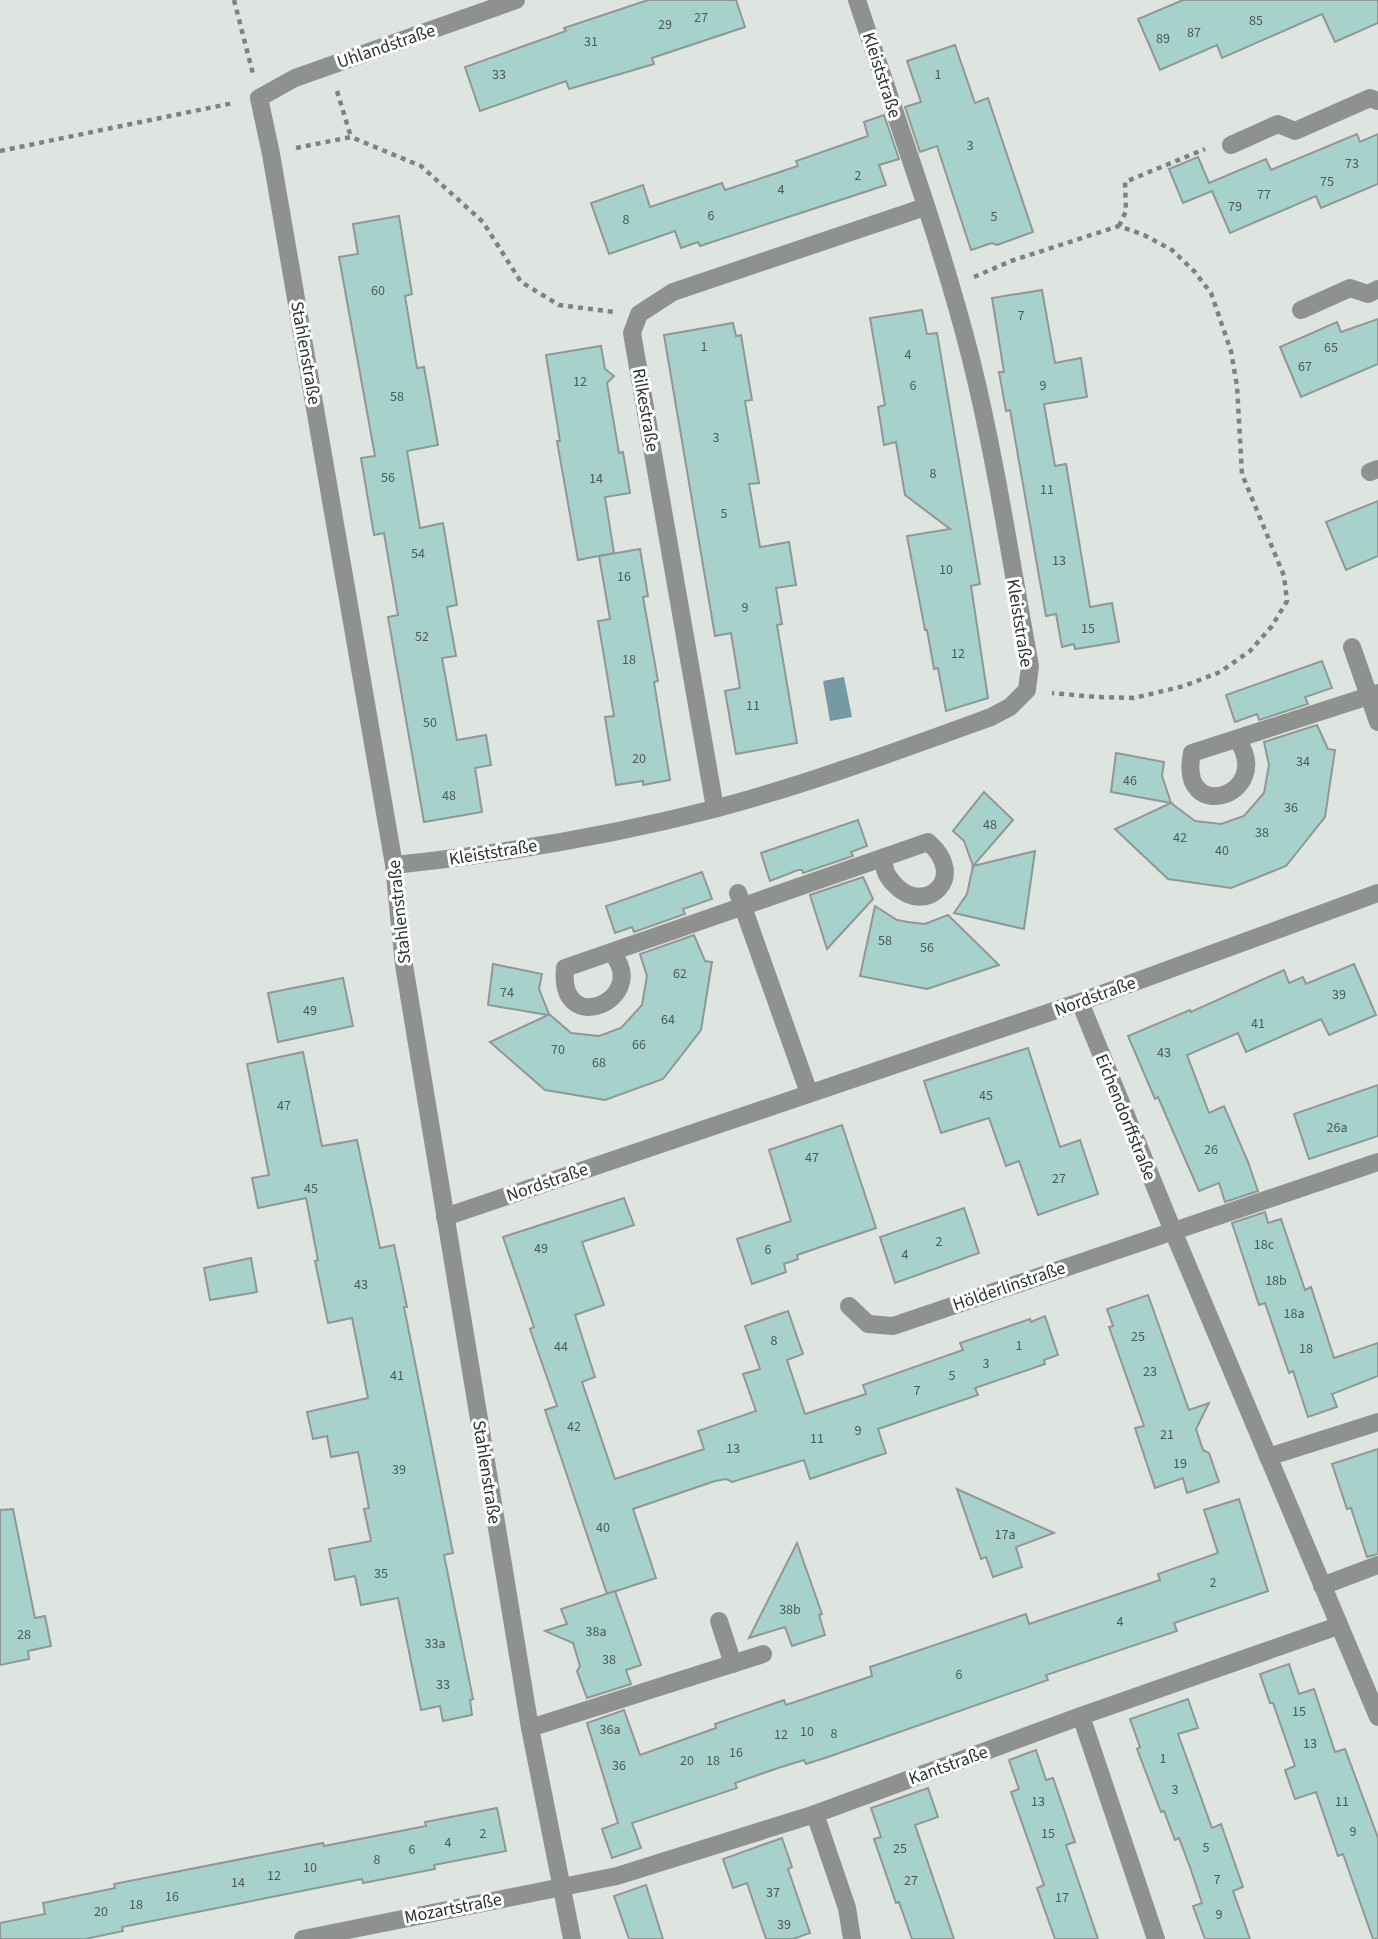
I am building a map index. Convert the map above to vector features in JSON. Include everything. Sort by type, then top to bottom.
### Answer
[{"type":"street","name":"Uhlandstraße","points":[[259,98],[295,78],[329,65],[516,0]]},
{"type":"street","name":"Kleiststraße","points":[[394,865],[488,855],[666,821],[715,808],[807,782],[991,716],[1010,706],[1027,690],[1030,666],[987,429],[951,287],[857,0]]},
{"type":"street","name":"Stahlenstraße","points":[[259,98],[271,154],[394,865],[404,965],[530,1728],[572,1939]]},
{"type":"street","points":[[1231,145],[1278,124],[1295,131],[1370,98],[1378,102]]},
{"type":"street","points":[[639,314],[673,292],[925,207]]},
{"type":"street","points":[[1301,310],[1350,288],[1367,294],[1378,289]]},
{"type":"street","name":"Rilkestraße","points":[[639,314],[632,333],[715,808]]},
{"type":"street","points":[[1352,647],[1373,694],[1378,722]]},
{"type":"street","points":[[1237,739],[1373,694]]},
{"type":"street","points":[[612,953],[741,900],[884,857]]},
{"type":"street","name":"Nordstraße","points":[[444,1217],[1080,1003],[1378,892]]},
{"type":"street","points":[[741,900],[809,1093]]},
{"type":"street","name":"Eichendorffstraße","points":[[1080,1003],[1378,1717]]},
{"type":"street","points":[[1173,1231],[1378,1162]]},
{"type":"street","name":"Hölderlinstraße","points":[[849,1306],[868,1324],[892,1326],[1173,1231]]},
{"type":"street","points":[[1268,1457],[1378,1422]]},
{"type":"street","points":[[1322,1586],[1378,1565]]},
{"type":"street","points":[[719,1621],[733,1664]]},
{"type":"street","name":"Kantstraße","points":[[562,1886],[617,1876],[815,1814],[1081,1716],[1338,1626]]},
{"type":"street","points":[[530,1728],[763,1654]]},
{"type":"street","points":[[1081,1716],[1156,1939]]},
{"type":"street","points":[[815,1814],[847,1908],[852,1939]]},
{"type":"street","name":"Mozartstraße","points":[[303,1939],[562,1886]]},
{"type":"path","points":[[0,151],[259,98],[234,0]]},
{"type":"path","points":[[329,65],[351,137]]},
{"type":"path","points":[[271,154],[351,137],[421,166],[483,222],[520,282],[559,305],[639,314]]},
{"type":"path","points":[[1119,226],[1126,211],[1125,182],[1180,159]]},
{"type":"path","points":[[951,287],[1011,261],[1119,226],[1144,235],[1172,250],[1194,271],[1211,293],[1231,351],[1237,386],[1242,474],[1284,576],[1287,601],[1272,626],[1250,652],[1220,672],[1184,686],[1134,698],[1027,690]]},
{"type":"water","points":[[844,677],[852,717],[830,721],[823,681]]},
{"type":"building","points":[[648,0],[736,0],[745,27],[652,58],[654,64],[569,89],[566,81],[480,111],[465,67],[566,31],[564,28]]},
{"type":"building","points":[[1183,0],[1378,0],[1378,23],[1335,42],[1322,14],[1222,58],[1217,45],[1160,70],[1138,19]]},
{"type":"building","points":[[955,45],[975,103],[988,98],[1033,232],[997,245],[992,243],[971,250],[937,146],[920,152],[905,107],[921,102],[907,61]]},
{"type":"building","points":[[884,115],[899,159],[879,165],[886,185],[700,246],[698,242],[681,248],[675,231],[609,254],[591,203],[643,185],[650,207],[722,183],[725,190],[798,166],[796,161],[868,136],[864,122]]},
{"type":"building","points":[[1357,134],[1360,142],[1378,134],[1378,184],[1321,208],[1316,196],[1230,233],[1212,191],[1183,203],[1169,169],[1198,157],[1209,183],[1266,159],[1271,170]]},
{"type":"building","points":[[399,216],[412,294],[405,296],[417,368],[424,367],[438,445],[407,451],[420,528],[443,523],[457,605],[447,607],[456,656],[442,658],[457,740],[486,735],[491,765],[475,768],[482,812],[424,822],[388,617],[398,615],[384,533],[374,535],[361,458],[375,456],[339,257],[358,254],[353,224]]},
{"type":"building","points":[[1042,290],[1055,363],[1081,358],[1087,397],[1044,404],[1055,466],[1066,464],[1090,607],[1112,603],[1119,642],[1075,649],[1074,644],[1062,647],[1056,614],[1046,616],[1010,410],[1006,411],[999,372],[1004,372],[992,298]]},
{"type":"building","points":[[922,310],[927,334],[937,333],[980,584],[971,586],[988,698],[946,711],[938,668],[934,669],[925,630],[907,536],[950,529],[905,495],[896,442],[884,445],[878,407],[885,405],[870,318]]},
{"type":"building","points":[[1378,319],[1378,364],[1301,397],[1280,347],[1337,322],[1341,332]]},
{"type":"building","points":[[733,323],[736,336],[741,335],[752,400],[745,401],[759,483],[749,484],[760,547],[789,542],[796,585],[776,588],[782,624],[777,625],[797,743],[736,754],[725,691],[740,688],[731,633],[715,636],[664,335]]},
{"type":"building","points":[[601,346],[605,369],[614,376],[607,383],[619,453],[623,452],[630,493],[605,497],[614,553],[578,560],[557,441],[560,441],[546,355]]},
{"type":"building","points":[[1378,501],[1378,556],[1346,570],[1326,522]]},
{"type":"building","points":[[640,549],[648,596],[643,597],[658,681],[654,682],[670,780],[643,785],[643,781],[616,785],[605,717],[614,716],[598,621],[610,619],[599,556]]},
{"type":"building","points":[[1322,661],[1332,688],[1305,697],[1308,704],[1259,720],[1257,714],[1235,722],[1226,695]]},
{"type":"building","points":[[1317,725],[1328,749],[1335,750],[1325,817],[1286,866],[1231,888],[1168,879],[1115,829],[1171,803],[1195,821],[1221,824],[1244,816],[1264,793],[1269,765],[1264,742]]},
{"type":"building","points":[[1116,753],[1164,762],[1162,776],[1171,803],[1111,792]]},
{"type":"building","points":[[984,792],[1013,820],[973,866],[964,841],[953,831]]},
{"type":"building","points":[[858,820],[867,846],[851,852],[853,856],[803,873],[798,870],[770,881],[761,853]]},
{"type":"building","points":[[1035,851],[1024,929],[954,913],[967,894],[973,866]]},
{"type":"building","points":[[702,872],[712,899],[683,909],[685,914],[634,932],[632,927],[615,933],[606,906]]},
{"type":"building","points":[[863,877],[873,899],[827,949],[810,895]]},
{"type":"building","points":[[875,906],[897,920],[908,922],[925,924],[948,915],[999,965],[927,989],[860,976]]},
{"type":"building","points":[[694,935],[705,961],[712,962],[701,1030],[663,1079],[605,1100],[545,1090],[490,1042],[548,1015],[488,1005],[493,964],[542,974],[539,989],[549,1014],[571,1033],[599,1036],[621,1028],[642,1005],[647,976],[640,954]]},
{"type":"building","points":[[1354,964],[1376,1015],[1329,1035],[1321,1019],[1246,1052],[1238,1033],[1187,1055],[1209,1113],[1224,1106],[1258,1191],[1225,1202],[1219,1183],[1199,1191],[1128,1036],[1190,1010],[1191,1012],[1284,970],[1289,983],[1303,977],[1306,984]]},
{"type":"building","points":[[343,978],[353,1026],[278,1042],[268,993]]},
{"type":"building","points":[[1028,1048],[1060,1147],[1080,1140],[1098,1194],[1038,1215],[1019,1161],[1006,1166],[989,1118],[941,1133],[924,1081]]},
{"type":"building","points":[[303,1052],[322,1146],[357,1140],[380,1248],[394,1245],[453,1553],[444,1555],[473,1699],[470,1700],[472,1715],[443,1721],[440,1706],[421,1710],[398,1598],[361,1605],[355,1576],[335,1580],[329,1549],[371,1541],[364,1509],[369,1508],[358,1452],[331,1457],[327,1436],[313,1439],[307,1412],[368,1398],[352,1318],[328,1323],[306,1198],[258,1208],[252,1178],[269,1175],[247,1064]]},
{"type":"building","points":[[1378,1085],[1378,1136],[1309,1159],[1294,1114]]},
{"type":"building","points":[[842,1125],[876,1228],[797,1255],[798,1259],[784,1264],[786,1272],[752,1284],[737,1239],[791,1221],[769,1150]]},
{"type":"building","points":[[624,1198],[634,1225],[582,1242],[604,1305],[575,1315],[595,1377],[582,1382],[615,1479],[704,1449],[698,1431],[756,1411],[743,1374],[760,1369],[745,1326],[788,1311],[803,1354],[787,1360],[805,1414],[866,1394],[863,1385],[963,1350],[960,1343],[1030,1319],[1031,1322],[1045,1316],[1058,1355],[1044,1360],[1045,1364],[975,1388],[978,1395],[878,1429],[886,1453],[810,1479],[804,1460],[732,1482],[726,1479],[715,1481],[633,1509],[656,1578],[607,1594],[545,1410],[557,1406],[530,1329],[534,1327],[503,1237]]},
{"type":"building","points":[[964,1208],[979,1253],[895,1283],[880,1237]]},
{"type":"building","points":[[1265,1212],[1268,1223],[1281,1219],[1305,1290],[1311,1287],[1334,1358],[1378,1343],[1378,1376],[1332,1394],[1337,1407],[1308,1417],[1293,1371],[1289,1373],[1265,1303],[1259,1305],[1232,1223]]},
{"type":"building","points":[[251,1258],[257,1292],[210,1300],[204,1268]]},
{"type":"building","points":[[1148,1295],[1189,1410],[1209,1403],[1196,1429],[1203,1450],[1209,1453],[1219,1482],[1187,1493],[1183,1478],[1155,1488],[1135,1428],[1144,1426],[1109,1327],[1113,1326],[1107,1309]]},
{"type":"building","points":[[1378,1449],[1378,1554],[1367,1557],[1351,1508],[1347,1509],[1332,1464]]},
{"type":"building","points":[[957,1489],[1054,1533],[1016,1547],[1022,1567],[993,1577],[986,1557],[981,1559]]},
{"type":"building","points":[[1239,1499],[1268,1591],[1174,1623],[1177,1631],[1046,1675],[1048,1680],[828,1757],[806,1764],[804,1760],[778,1768],[735,1783],[737,1788],[632,1823],[641,1848],[612,1858],[602,1829],[618,1823],[587,1723],[624,1710],[640,1755],[716,1728],[715,1724],[784,1700],[786,1705],[872,1676],[870,1667],[1026,1614],[1029,1624],[1160,1580],[1158,1574],[1218,1553],[1204,1510]]},
{"type":"building","points":[[13,1509],[35,1618],[45,1616],[51,1646],[28,1651],[29,1659],[0,1665],[0,1510]]},
{"type":"building","points":[[797,1543],[822,1614],[819,1615],[825,1635],[792,1646],[785,1627],[749,1638]]},
{"type":"building","points":[[615,1591],[641,1665],[626,1670],[631,1684],[587,1698],[577,1671],[580,1666],[573,1643],[545,1631],[567,1624],[561,1609]]},
{"type":"building","points":[[1289,1664],[1299,1694],[1314,1689],[1335,1752],[1345,1749],[1378,1838],[1378,1939],[1373,1939],[1343,1854],[1338,1856],[1316,1792],[1295,1799],[1285,1770],[1295,1766],[1260,1674]]},
{"type":"building","points":[[1188,1699],[1198,1728],[1178,1734],[1212,1828],[1221,1824],[1243,1887],[1233,1891],[1250,1939],[1205,1939],[1193,1906],[1202,1903],[1191,1870],[1179,1838],[1175,1840],[1164,1811],[1161,1812],[1137,1749],[1140,1747],[1130,1719]]},
{"type":"building","points":[[1036,1750],[1046,1780],[1053,1778],[1075,1842],[1066,1845],[1098,1939],[1055,1939],[1037,1888],[1044,1885],[1011,1792],[1019,1789],[1009,1760]]},
{"type":"building","points":[[928,1788],[938,1817],[915,1825],[954,1939],[912,1939],[899,1902],[896,1903],[874,1839],[881,1837],[871,1808]]},
{"type":"building","points":[[497,1808],[506,1851],[434,1865],[435,1869],[363,1883],[362,1879],[122,1927],[123,1931],[85,1939],[0,1939],[0,1923],[45,1914],[43,1903],[115,1888],[114,1884],[323,1843],[324,1846],[426,1826],[425,1822]]},
{"type":"building","points":[[782,1838],[792,1867],[788,1869],[810,1933],[793,1939],[766,1939],[747,1883],[733,1888],[723,1859]]},
{"type":"building","points":[[646,1885],[663,1939],[629,1939],[614,1896]]}]
